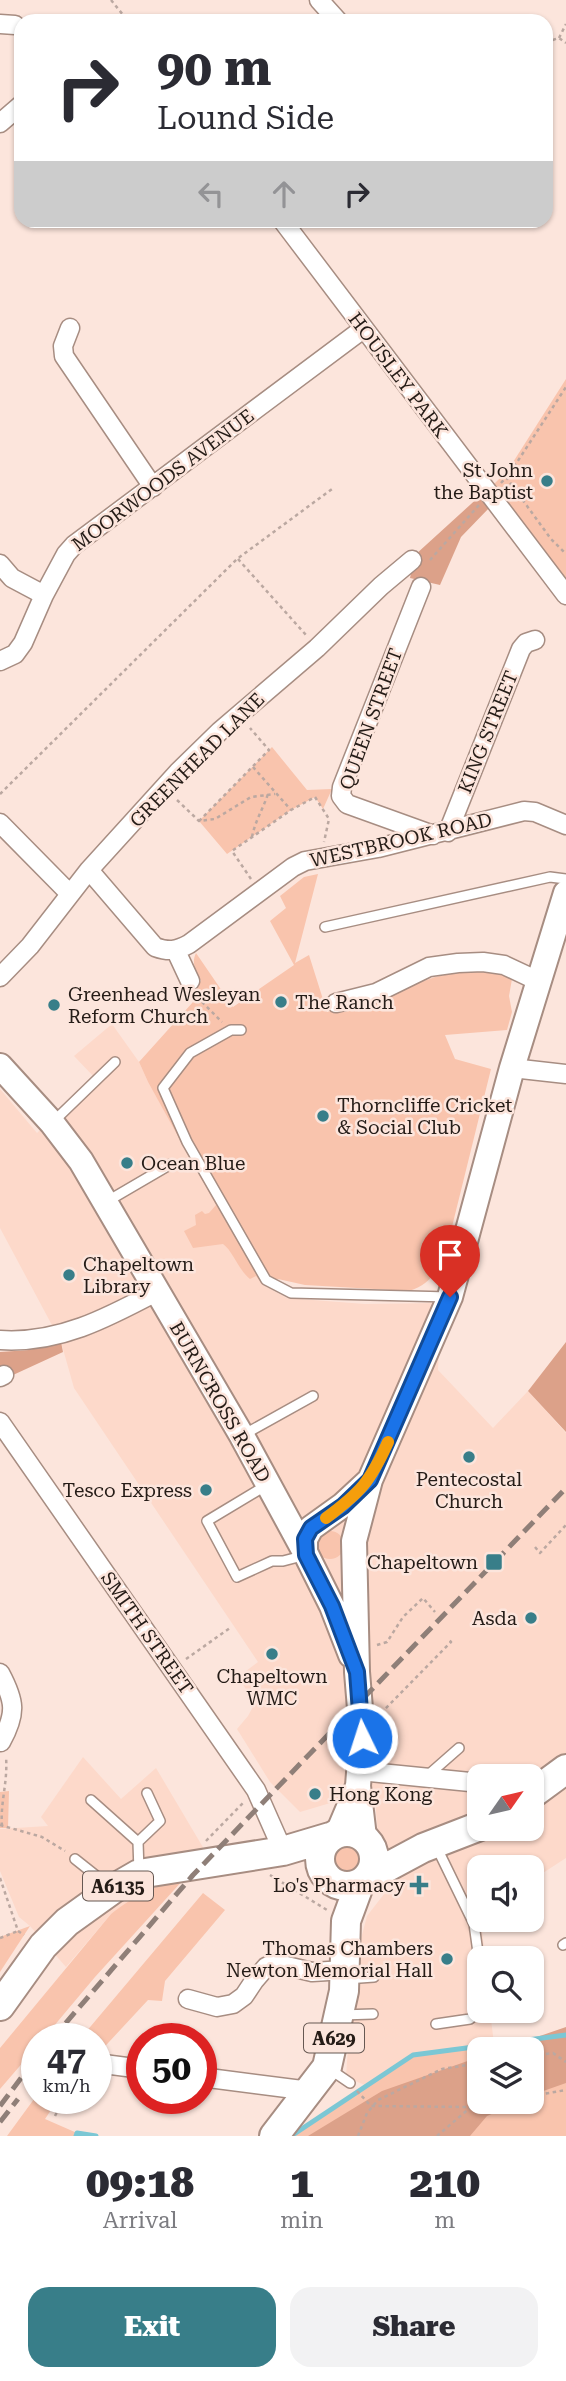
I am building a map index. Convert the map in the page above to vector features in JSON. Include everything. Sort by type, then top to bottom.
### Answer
[{"type":"main road","points":[[370,1480],[307,1533],[307,1556],[315,1565],[331,1570],[346,1563],[354,1545],[370,1480],[450,1297],[512,1068],[566,893]]},
{"type":"main road","name":"BURNCROSS ROAD","points":[[0,1066],[52,1123],[81,1161],[242,1436],[307,1556],[357,1661]]},
{"type":"main road","name":"BURNCROSS ROAD","points":[[272,1491],[289,1517],[304,1524],[319,1522]]},
{"type":"main road","points":[[319,1522],[331,1520],[346,1526],[354,1545],[362,1733],[351,1838]]},
{"type":"main road","points":[[544,1783],[566,1769]]},
{"type":"main road","name":"A6135","points":[[364,1880],[429,1846],[467,1831]]},
{"type":"main road","points":[[324,1874],[320,1852],[351,1838]]},
{"type":"main road","points":[[283,1851],[343,1886],[364,1880],[372,1870],[374,1861],[351,1838]]},
{"type":"main road","name":"A6135","points":[[0,2006],[43,1946],[69,1920],[139,1874],[351,1838],[394,1849],[429,1846]]},
{"type":"main road","name":"A629","points":[[324,1874],[346,1921]]},
{"type":"main road","name":"A629","points":[[274,2136],[327,2067],[340,2015],[345,1975],[346,1921],[364,1880]]},
{"type":"street","points":[[319,0],[332,14]]},
{"type":"street","points":[[0,123],[14,111]]},
{"type":"street","name":"HOUSLEY PARK","points":[[288,228],[566,595]]},
{"type":"street","points":[[70,328],[63,346],[64,356],[153,487]]},
{"type":"street","name":"MOORWOODS AVENUE","points":[[0,661],[15,654],[23,643],[44,594],[66,554],[74,545],[363,329]]},
{"type":"street","name":"GREENHEAD LANE","points":[[0,977],[30,946],[89,870],[165,788],[238,715],[317,648],[412,560]]},
{"type":"street","points":[[0,564],[12,578],[44,594]]},
{"type":"street","name":"QUEEN STREET","points":[[421,587],[342,787],[341,796],[347,804],[441,833]]},
{"type":"street","name":"KING STREET","points":[[441,833],[521,649],[526,643],[535,640]]},
{"type":"street","name":"WESTBROOK ROAD","points":[[176,951],[305,861],[441,833],[524,811],[536,812],[566,825]]},
{"type":"street","points":[[0,823],[70,894]]},
{"type":"street","points":[[89,870],[155,947],[164,951],[176,951],[190,981]]},
{"type":"street","points":[[336,1003],[376,993],[429,967],[458,962],[504,965],[538,981]]},
{"type":"street","points":[[512,1068],[566,1074]]},
{"type":"street","points":[[0,1340],[42,1338],[79,1330],[156,1292]]},
{"type":"street","name":"SMITH STREET","points":[[0,1422],[256,1790],[283,1851]]},
{"type":"street","points":[[0,1673],[10,1691],[13,1706],[8,1729],[1,1742]]},
{"type":"street","points":[[359,1779],[425,1778],[467,1782]]},
{"type":"street","points":[[188,1999],[217,2007],[233,2004],[244,1996],[266,1967],[274,1963],[312,1972],[345,1975]]},
{"type":"street","points":[[217,2079],[310,2091]]},
{"type":"lane","points":[[325,928],[550,877],[566,879]]},
{"type":"lane","points":[[241,1030],[230,1030],[190,1053],[163,1088],[187,1142],[267,1280],[291,1293],[450,1297]]},
{"type":"lane","points":[[52,1123],[115,1062]]},
{"type":"lane","points":[[105,1203],[171,1164]]},
{"type":"lane","points":[[242,1436],[313,1396]]},
{"type":"lane","points":[[272,1491],[207,1521],[237,1577],[272,1560],[283,1561],[307,1556]]},
{"type":"lane","points":[[425,1778],[459,1748]]},
{"type":"lane","points":[[138,1842],[160,1821],[147,1793]]},
{"type":"lane","points":[[92,1800],[138,1842],[139,1874]]},
{"type":"lane","points":[[429,1846],[474,1924],[477,1946]]},
{"type":"lane","points":[[75,1859],[113,1889]]},
{"type":"lane","points":[[345,1975],[374,1977]]},
{"type":"lane","points":[[340,2015],[373,2014]]},
{"type":"lane","points":[[436,2024],[467,2019]]},
{"type":"lane","points":[[327,2067],[350,2083]]},
{"type":"path","points":[[111,0],[122,14]]},
{"type":"path","points":[[553,40],[559,38],[566,24]]},
{"type":"path","points":[[559,38],[566,43]]},
{"type":"path","points":[[506,477],[551,539],[566,554]]},
{"type":"path","points":[[0,794],[237,559],[332,489]]},
{"type":"path","points":[[237,559],[317,648]]},
{"type":"path","points":[[199,821],[269,750],[238,715]]},
{"type":"path","points":[[253,767],[291,810]]},
{"type":"path","points":[[165,788],[199,821]]},
{"type":"path","points":[[252,838],[255,823],[268,794]]},
{"type":"path","points":[[199,821],[215,819],[251,797],[275,794]]},
{"type":"path","points":[[259,892],[232,851],[291,810],[315,797],[329,819],[320,859]]},
{"type":"path","points":[[190,981],[198,999],[230,1030]]},
{"type":"path","points":[[535,1547],[540,1553],[566,1525]]},
{"type":"path","points":[[357,1661],[387,1642],[403,1618],[423,1598],[435,1612]]},
{"type":"path","points":[[172,1669],[230,1628]]},
{"type":"path","points":[[362,1733],[451,1642],[448,1639]]},
{"type":"path","points":[[1,1742],[5,1745],[7,1766],[1,1826],[42,1837],[75,1859]]},
{"type":"path","points":[[199,1863],[199,1849],[256,1790]]},
{"type":"path","points":[[240,1857],[346,1921]]},
{"type":"path","points":[[0,1878],[18,1931],[43,1946]]},
{"type":"path","points":[[0,1938],[18,1931]]},
{"type":"path","points":[[544,2054],[553,2053],[566,2062]]},
{"type":"path","points":[[358,2136],[371,2106],[386,2095],[442,2068],[467,2065]]},
{"type":"path","points":[[350,2083],[371,2106],[467,2107]]},
{"type":"path","points":[[544,2094],[566,2090]]},
{"type":"path","points":[[437,2136],[467,2110]]},
{"type":"shaded area","points":[[566,379],[566,583],[494,484],[508,470]]},
{"type":"shaded area","points":[[482,494],[490,507],[461,537],[440,585],[410,578],[415,555]]},
{"type":"shaded area","points":[[272,747],[307,790],[332,789],[323,809],[315,797],[291,810],[227,854],[199,821]]},
{"type":"shaded area","name":"Thorncliffe Cricket & Social Club","points":[[318,874],[295,963],[309,955],[327,1012],[435,977],[479,968],[512,979],[509,996],[512,1012],[507,1030],[445,1035],[455,1059],[491,1069],[446,1251],[432,1276],[423,1285],[409,1291],[305,1285],[278,1279],[263,1285],[256,1276],[250,1279],[246,1275],[223,1244],[193,1248],[184,1231],[196,1225],[195,1215],[202,1211],[209,1213],[216,1205],[139,1062],[193,1002],[196,985],[201,981],[194,964],[196,953],[233,1007],[294,965],[270,921],[286,908],[280,896],[304,877]]},
{"type":"shaded area","points":[[112,1024],[139,1062],[263,1285],[287,1298],[365,1304],[441,1303],[438,1370],[493,1428],[528,1391],[566,1433],[566,1858],[544,1872],[544,1855],[467,1855],[467,1932],[482,1932],[484,1946],[467,1946],[467,2023],[491,2023],[493,2037],[467,2037],[467,2048],[414,2056],[367,2086],[346,2077],[353,1969],[367,1916],[398,1876],[378,1834],[374,1790],[300,1812],[270,1782],[237,1729],[255,1703],[238,1677],[258,1662],[74,1388],[61,1342],[0,1228],[0,1089],[37,1133],[95,1078],[74,1056]]},
{"type":"shaded area","points":[[61,1342],[63,1352],[13,1375],[6,1366],[0,1369],[0,1352],[29,1350]]},
{"type":"shaded area","points":[[566,1342],[566,1432],[528,1391]]},
{"type":"shaded area","points":[[330,1531],[340,1535],[344,1545],[340,1555],[330,1559],[320,1555],[316,1545],[320,1535]]},
{"type":"shaded area","points":[[83,1757],[121,1799],[156,1768],[204,1849],[184,1879],[111,1914],[66,1967],[19,1917],[0,1871],[0,1829],[48,1826],[41,1817]]},
{"type":"shaded area","points":[[9,1791],[8,1828],[0,1828],[0,1792]]},
{"type":"shaded area","points":[[347,1842],[359,1847],[364,1859],[359,1871],[347,1876],[335,1871],[330,1859],[335,1847]]},
{"type":"shaded area","points":[[184,1879],[56,2023],[21,2023],[21,2065],[0,2089],[0,2048],[111,1914],[145,1892]]},
{"type":"shaded area","points":[[203,1893],[225,1910],[165,1981],[162,2001],[148,2000],[112,2039],[112,2023],[93,2023]]},
{"type":"shaded area","points":[[30,1926],[0,1972],[0,1937]]},
{"type":"shaded area","points":[[566,2027],[566,2083],[544,2091],[544,2037],[537,2037]]},
{"type":"shaded area","points":[[566,2035],[566,2136],[291,2136],[413,2055],[467,2048],[467,2114],[544,2114],[544,2038]]},
{"type":"shaded area","points":[[467,2061],[467,2114],[492,2114],[470,2136],[308,2136],[382,2091]]},
{"type":"shaded area","points":[[23,2114],[48,2114],[45,2119],[77,2133],[76,2136],[7,2136]]},
{"type":"waterway","points":[[291,2136],[413,2055],[566,2035]]},
{"type":"waterway","points":[[76,2136],[77,2133],[96,2136]]},
{"type":"railway","points":[[66,2023],[193,1875],[566,1488]]},
{"type":"railway","points":[[0,2106],[21,2078]]},
{"type":"railway","points":[[0,2122],[18,2099]]},
{"type":"slow traffic","points":[[326,1518],[370,1480],[388,1442]]},
{"type":"place","name":"St John the Baptist","points":[[547,481]]},
{"type":"place","name":"The Ranch","points":[[281,1002]]},
{"type":"place","name":"Greenhead Wesleyan Reform Church","points":[[54,1005]]},
{"type":"place","name":"Thorncliffe Cricket & Social Club","points":[[323,1116]]},
{"type":"place","name":"Ocean Blue","points":[[127,1163]]},
{"type":"place","name":"Chapeltown Library","points":[[69,1275]]},
{"type":"place","name":"Pentecostal Church","points":[[469,1457]]},
{"type":"place","name":"Tesco Express","points":[[206,1490]]},
{"type":"place","name":"Chapeltown","points":[[494,1562]]},
{"type":"place","name":"Asda","points":[[531,1618]]},
{"type":"place","name":"Chapeltown WMC","points":[[272,1654]]},
{"type":"place","name":"Hong Kong","points":[[315,1794]]},
{"type":"place","name":"Lo's Pharmacy","points":[[419,1885]]},
{"type":"place","name":"Thomas Chambers Newton Memorial Hall","points":[[447,1959]]},
{"type":"route","points":[[362,1738],[357,1672],[332,1606],[306,1555],[305,1539],[311,1528],[343,1506],[370,1480],[450,1297]]}]
